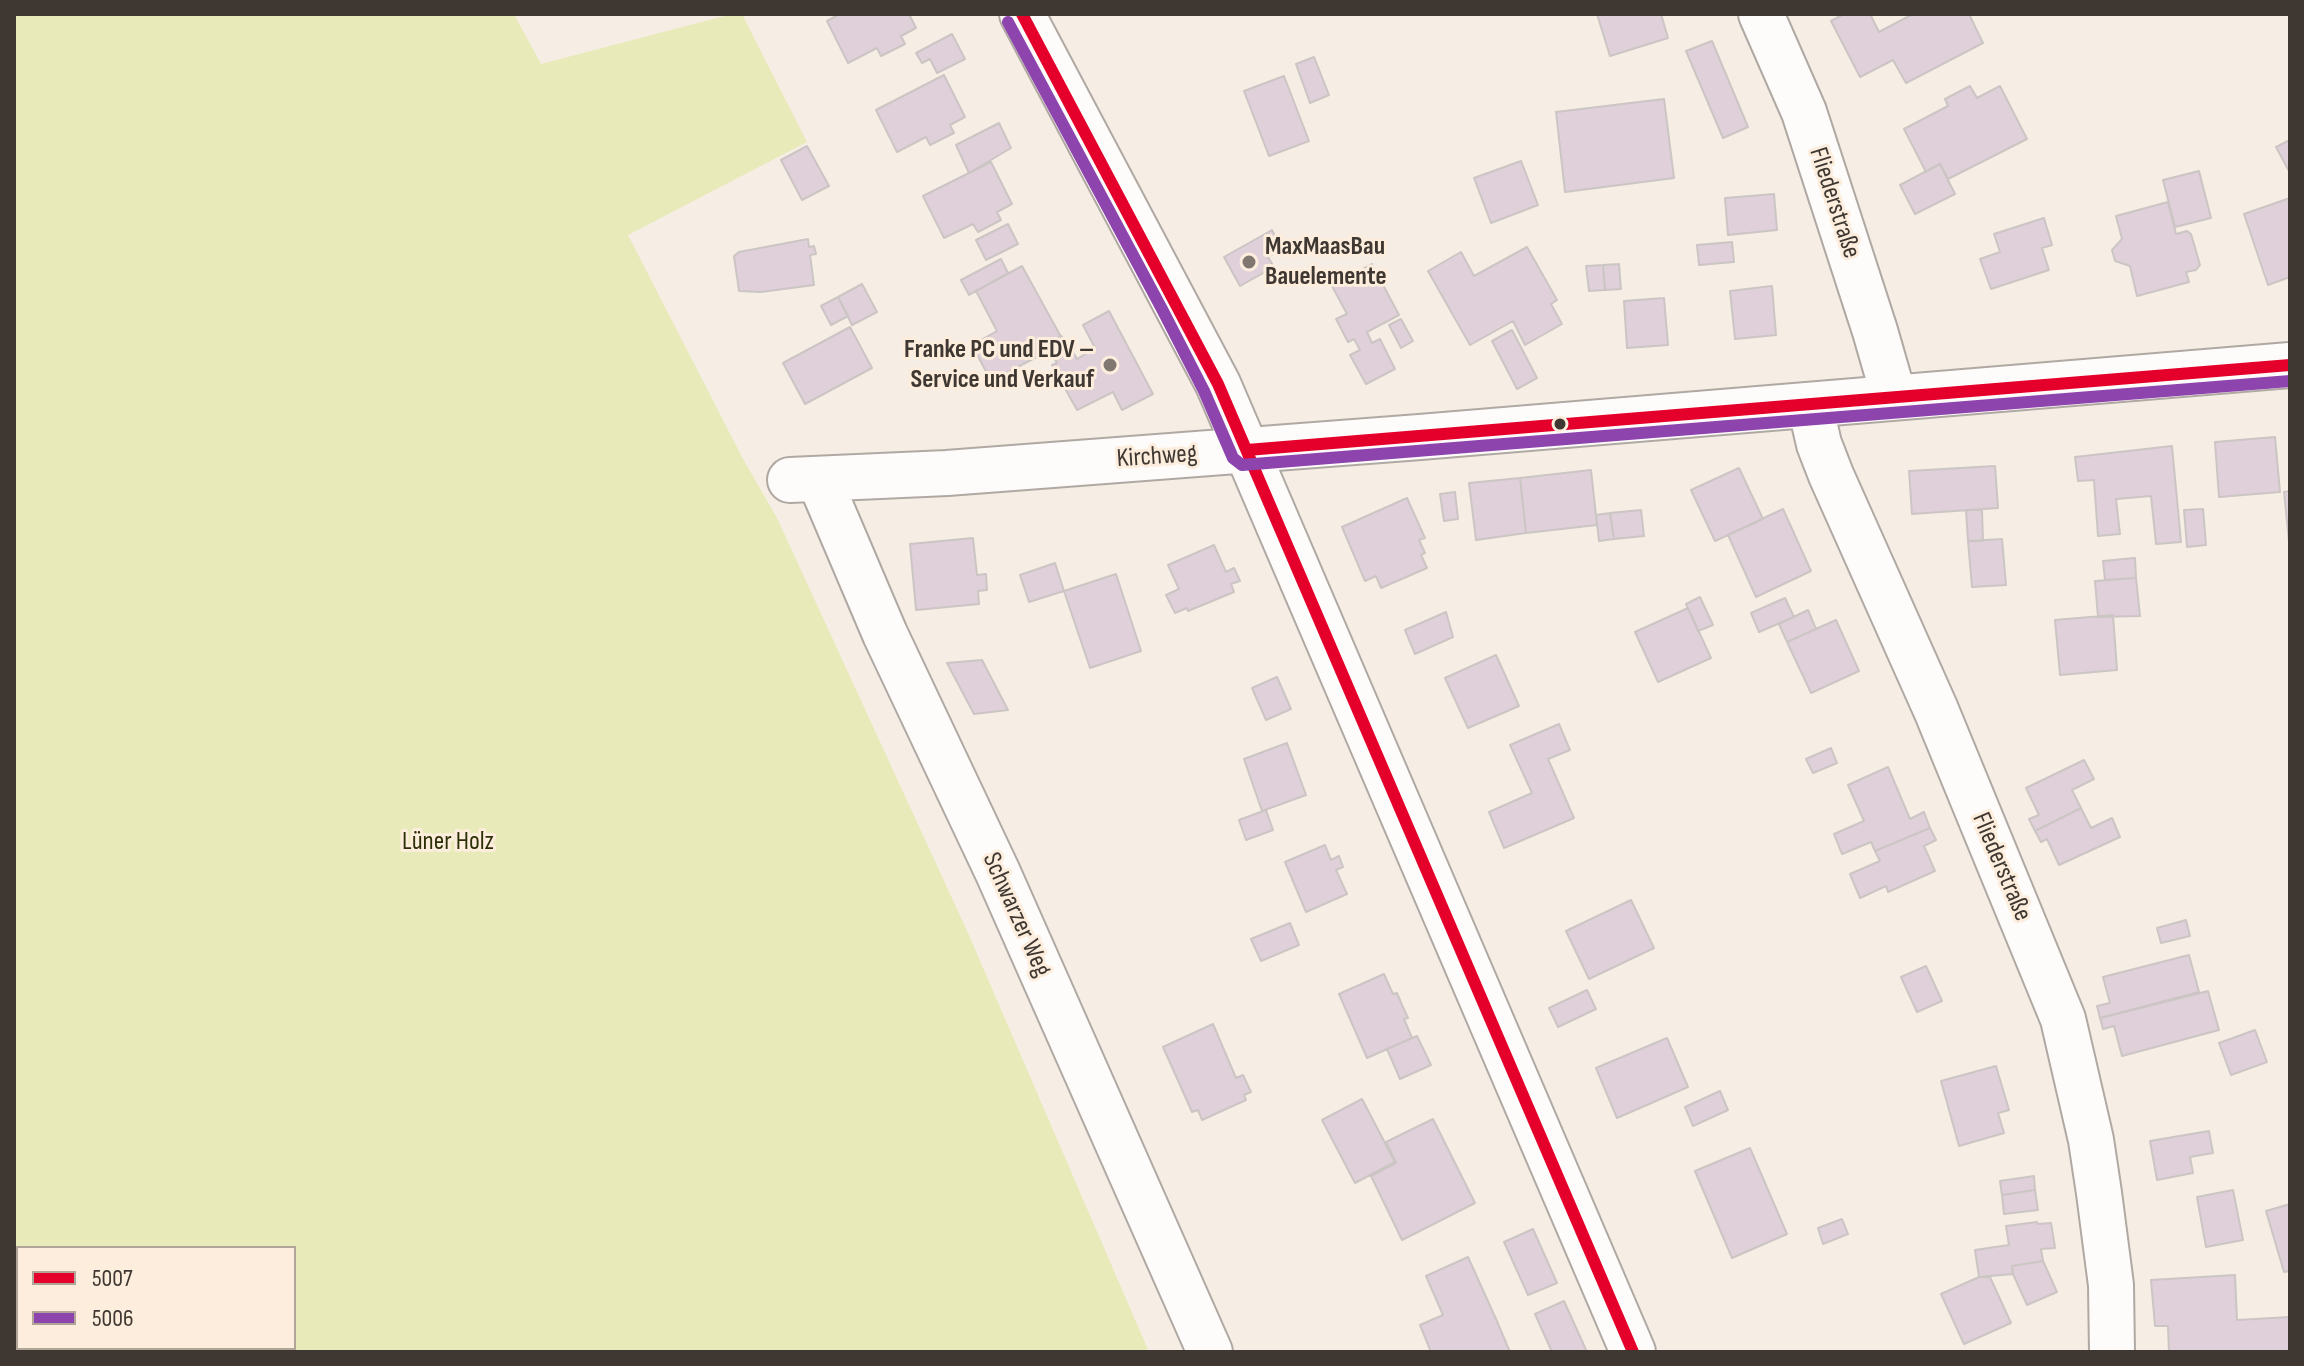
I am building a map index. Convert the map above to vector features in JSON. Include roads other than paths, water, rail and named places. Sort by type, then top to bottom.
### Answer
[{"type":"street","points":[[1022,14],[1218,384],[1633,1352]]},
{"type":"street","name":"Fliederstraße","points":[[1761,14],[1804,112],[1894,397]]},
{"type":"street","name":"Kirchweg","points":[[804,480],[947,473],[1247,450],[2290,365]]},
{"type":"street","name":"Fliederstraße","points":[[1810,405],[1819,444],[1831,475],[1936,710],[2063,1019],[2091,1140],[2099,1193],[2111,1285],[2112,1352]]},
{"type":"street","name":"Schwarzer Weg","points":[[804,480],[885,634],[1004,886],[1210,1352]]},
{"type":"place","name":"MaxMaasBau Bauelemente","points":[[1249,262]]},
{"type":"place","name":"Franke PC und EDV – Service und Verkauf","points":[[1110,365]]},
{"type":"park label","name":"Lüner Holz","points":[[448,842]]}]
